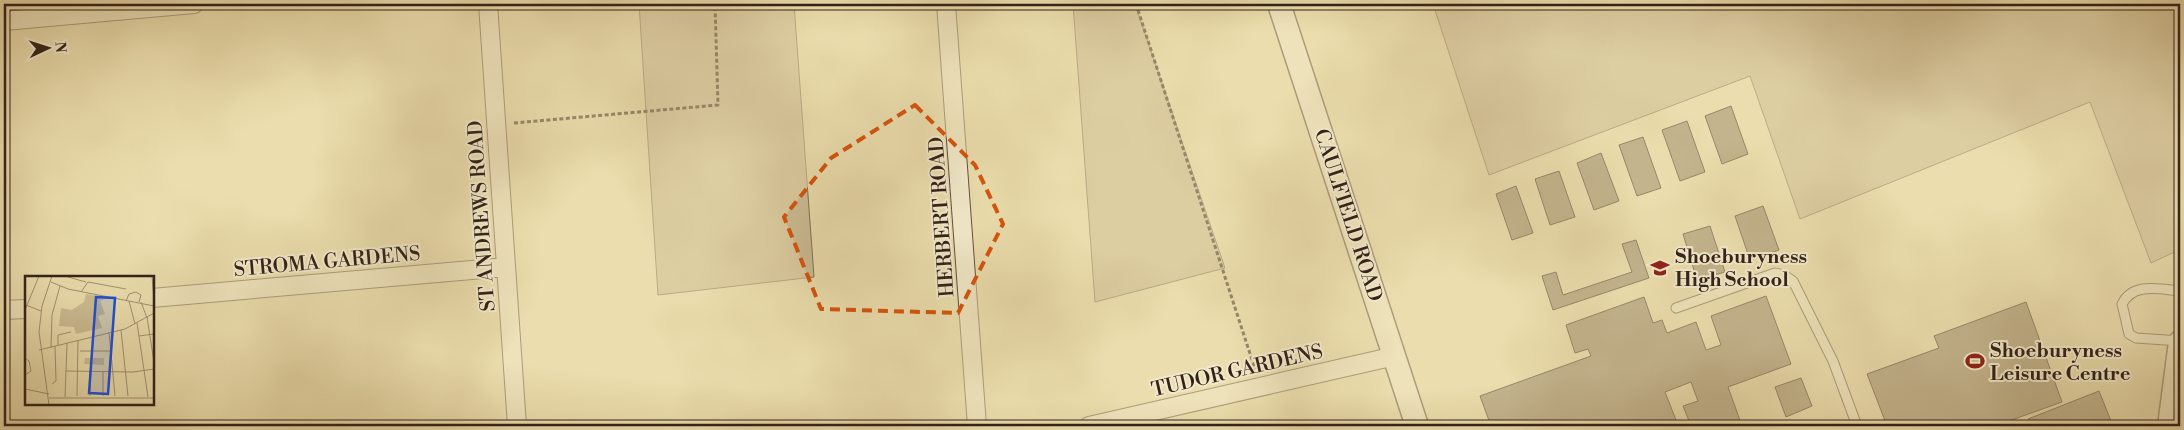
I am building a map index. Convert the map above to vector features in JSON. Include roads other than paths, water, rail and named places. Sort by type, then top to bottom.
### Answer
[{"type":"street","points":[[4,20],[194,4]]},
{"type":"street","name":"ST ANDREWS ROAD","points":[[488,4],[517,426]]},
{"type":"street","name":"HERBERT ROAD","points":[[946,4],[977,426]]},
{"type":"street","name":"CAULFIELD ROAD","points":[[1279,4],[1417,426]]},
{"type":"street","name":"STROMA GARDENS","points":[[154,298],[506,267]]},
{"type":"street","points":[[4,310],[25,308]]},
{"type":"street","points":[[2169,426],[2180,342]]},
{"type":"street","name":"TUDOR GARDENS","points":[[1089,426],[1395,356]]},
{"type":"lane","points":[[1676,308],[1775,273],[1784,275],[1793,281],[1833,361],[1857,426]]},
{"type":"lane","points":[[2180,291],[2140,289],[2126,295],[2122,304],[2130,334],[2136,338],[2180,342]]},
{"type":"place","name":"Shoeburyness High School","points":[[1660,268]]},
{"type":"place","name":"Shoeburyness Leisure Centre","points":[[1975,361]]}]
